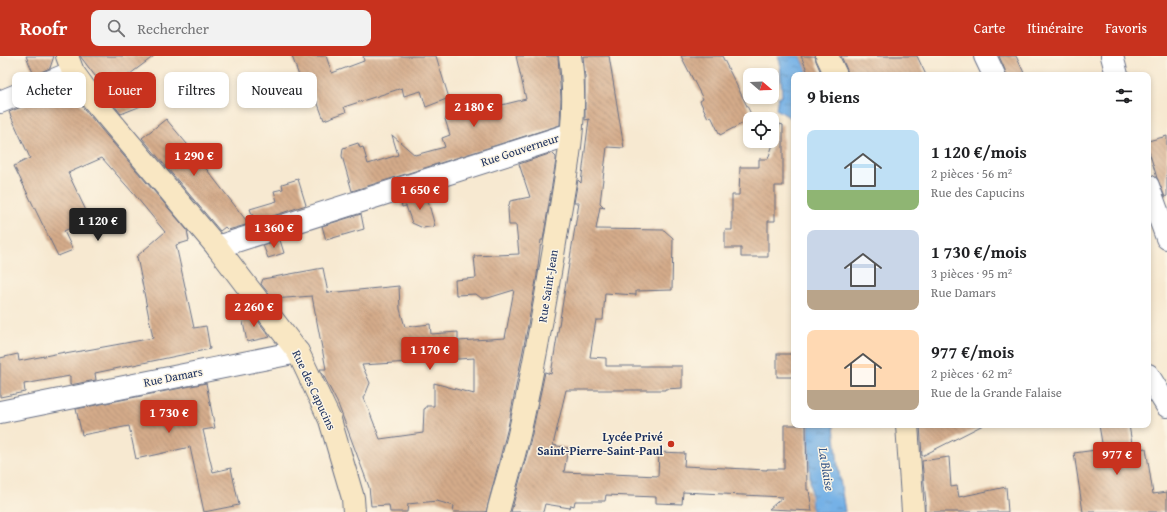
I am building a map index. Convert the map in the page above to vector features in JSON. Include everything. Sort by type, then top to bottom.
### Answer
[{"type":"street","name":"Rue Saint-Jean","points":[[498,512],[520,431],[543,319],[569,156],[573,85],[570,56]]},
{"type":"street","points":[[827,56],[835,72]]},
{"type":"street","points":[[985,56],[993,72]]},
{"type":"street","points":[[1112,56],[1116,72]]},
{"type":"street","points":[[0,102],[70,64]]},
{"type":"street","name":"Rue des Capucins","points":[[70,64],[94,101],[217,247],[298,352],[330,420],[353,498],[354,512]]},
{"type":"street","name":"Rue Gouverneur","points":[[217,247],[571,134]]},
{"type":"street","points":[[1151,194],[1167,238]]},
{"type":"street","name":"Rue Damars","points":[[0,412],[298,352]]},
{"type":"street","points":[[1151,380],[1167,406]]},
{"type":"street","points":[[907,428],[913,512]]},
{"type":"water","points":[[778,56],[801,56],[808,72],[791,72],[791,118],[776,109],[777,104],[779,104],[779,97],[782,96],[780,61]]},
{"type":"water","name":"La Blaise","points":[[809,428],[834,428],[845,512],[812,512],[809,463]]},
{"type":"building","points":[[26,56],[54,56],[50,68],[41,72],[33,72]]},
{"type":"building","points":[[80,56],[154,56],[133,72],[94,72],[94,75]]},
{"type":"building","points":[[292,56],[326,56],[332,73],[364,61],[363,56],[436,56],[449,98],[426,107],[421,91],[404,96],[402,88],[344,107],[346,112],[324,120],[317,101],[317,72],[298,72]]},
{"type":"building","points":[[516,56],[558,56],[561,98],[560,125],[352,191],[342,156],[343,148],[358,143],[360,148],[363,147],[368,164],[398,155],[392,135],[415,155],[445,147],[442,138],[450,135],[445,119],[526,99]]},
{"type":"building","points":[[583,56],[609,56],[624,148],[607,147],[600,203],[605,208],[600,207],[596,229],[664,230],[673,238],[672,290],[636,291],[636,295],[605,293],[603,320],[596,320],[590,357],[606,358],[606,366],[682,366],[682,388],[665,390],[566,390],[553,445],[568,448],[564,472],[658,476],[659,452],[685,453],[684,466],[767,470],[784,469],[784,425],[791,425],[791,428],[806,428],[807,490],[809,490],[812,511],[769,509],[783,497],[683,492],[682,504],[656,503],[656,497],[606,495],[605,501],[575,501],[574,506],[571,505],[570,508],[545,504],[543,512],[511,512],[530,443],[545,372],[551,374],[579,203],[574,203],[578,180],[581,183],[589,119],[585,120],[585,77]]},
{"type":"building","points":[[681,56],[722,56],[743,98],[743,104],[746,104],[750,112],[743,112],[743,123],[720,135],[711,116],[708,118],[700,101],[703,99]]},
{"type":"building","points":[[801,56],[815,56],[821,72],[808,72]]},
{"type":"building","points":[[841,56],[917,56],[925,72],[847,72]]},
{"type":"building","points":[[999,56],[1016,56],[1024,72],[1005,72]]},
{"type":"building","points":[[19,108],[83,108],[187,230],[189,241],[176,245],[194,328],[206,326],[210,349],[95,373],[96,380],[70,385],[70,376],[24,384],[25,392],[0,397],[0,358],[18,354],[19,361],[153,338],[136,257],[165,232],[102,158],[68,173],[90,219],[64,231],[73,250],[58,256],[14,166],[30,158],[9,112]]},
{"type":"building","points":[[116,108],[136,108],[121,114]]},
{"type":"building","points":[[166,119],[249,224],[228,230],[225,227],[220,231],[142,138]]},
{"type":"building","points":[[780,124],[783,125],[783,186],[775,186],[775,221],[768,221],[768,257],[741,257],[741,248],[725,248],[725,230],[732,230],[732,195],[739,195],[740,167],[759,167],[759,159],[768,159],[772,148],[779,148]]},
{"type":"building","points":[[1167,136],[1167,196],[1165,197],[1151,158],[1151,140]]},
{"type":"building","points":[[552,153],[556,157],[543,240],[541,240],[537,275],[508,427],[486,512],[453,512],[454,506],[437,501],[408,504],[407,512],[390,512],[389,505],[371,506],[369,487],[338,404],[320,369],[326,369],[312,296],[273,299],[261,284],[263,279],[323,268],[328,293],[399,286],[400,309],[405,327],[430,324],[431,334],[458,332],[458,341],[505,338],[514,290],[488,298],[481,298],[476,294],[456,295],[455,280],[476,278],[474,256],[519,254],[516,225],[509,225],[508,209],[510,201],[530,197],[519,164]],"holes":[[[474,358],[474,394],[434,383],[434,406],[426,406],[424,409],[423,433],[380,439],[364,398],[370,383],[362,365]]]},
{"type":"building","points":[[298,179],[306,205],[255,222],[250,209],[277,201],[274,191],[283,189],[282,184]]},
{"type":"building","points":[[426,194],[435,226],[423,228],[412,223],[406,206],[402,207],[401,202]]},
{"type":"building","points":[[361,214],[364,229],[326,240],[322,226]]},
{"type":"building","points":[[280,240],[284,253],[268,258],[263,245]]},
{"type":"building","points":[[249,309],[270,337],[247,342],[243,322]]},
{"type":"building","points":[[777,354],[791,354],[791,377],[777,377]]},
{"type":"building","points":[[206,383],[215,428],[203,430],[213,472],[231,468],[239,505],[204,512],[190,447],[136,459],[129,426],[82,435],[76,409]]},
{"type":"building","points":[[920,428],[977,428],[922,456]]},
{"type":"building","points":[[1100,428],[1129,428],[1133,450],[1146,448],[1153,494],[1167,492],[1167,512],[1083,512],[1074,453],[1103,449]]},
{"type":"building","points":[[949,457],[951,487],[957,486],[959,497],[1006,487],[1008,512],[925,512],[926,504],[922,461]]},
{"type":"place","name":"Lycée Privé Saint-Pierre-Saint-Paul","points":[[671,444]]}]
